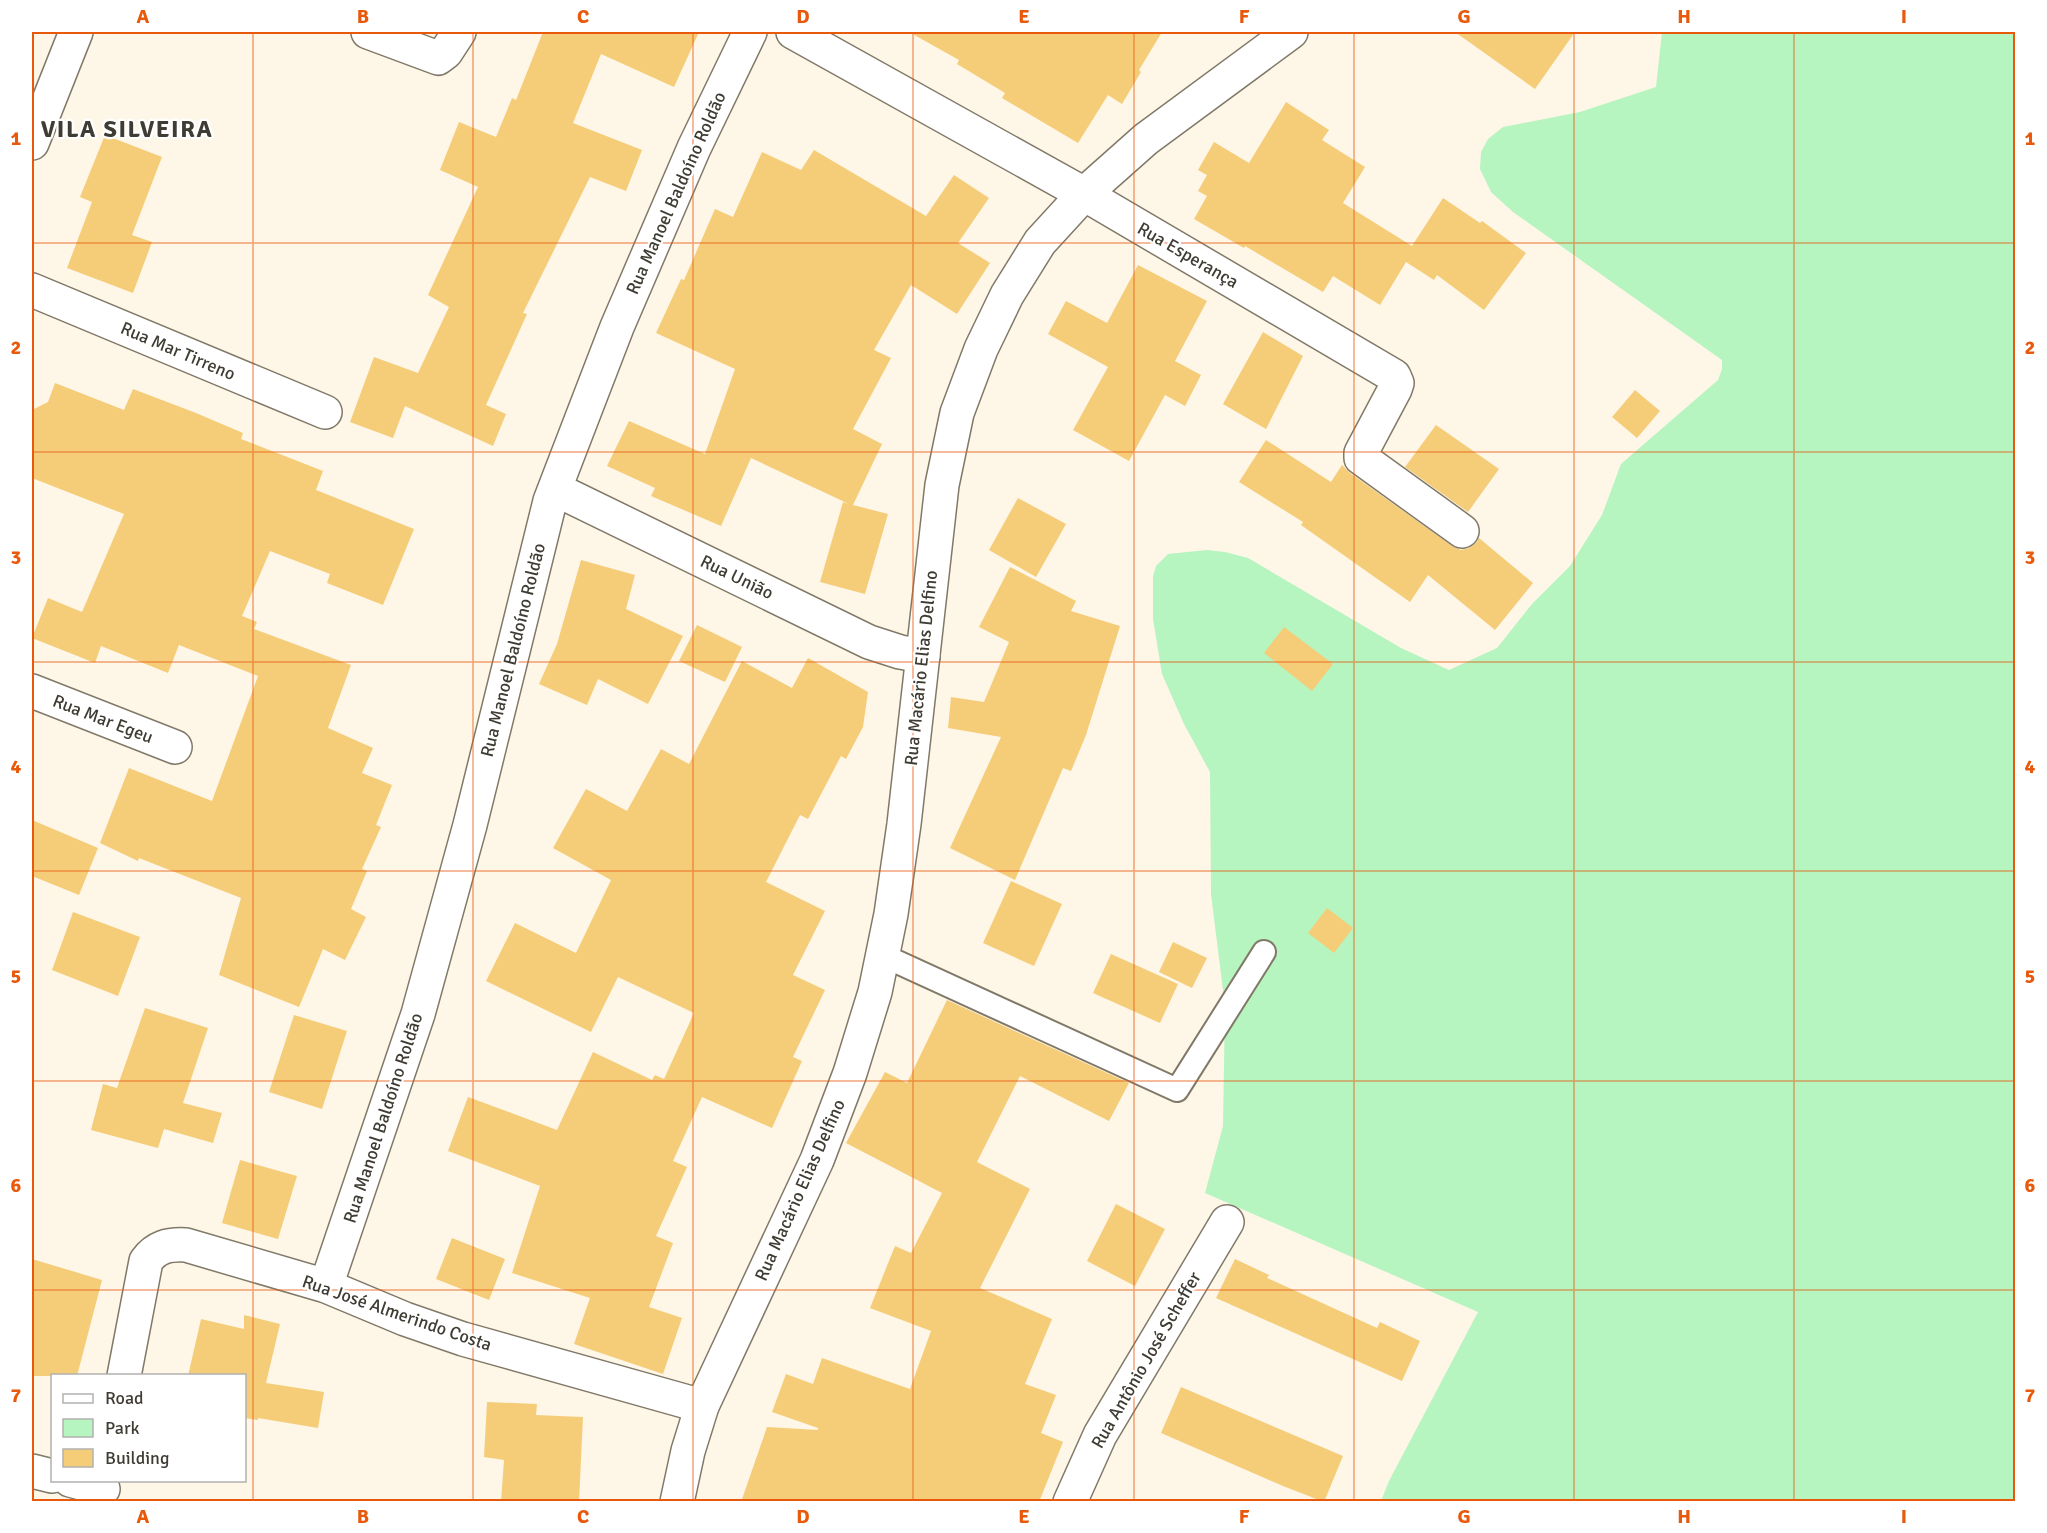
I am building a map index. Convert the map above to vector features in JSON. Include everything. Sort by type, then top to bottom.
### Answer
[{"type":"street","points":[[32,143],[76,32]]},
{"type":"street","points":[[368,32],[438,58],[446,52],[459,32]]},
{"type":"street","name":"Rua Manoel Baldoíno Roldão","points":[[326,1286],[418,1014],[470,825],[555,489],[617,327],[694,148],[750,32]]},
{"type":"street","name":"Rua Esperança","points":[[793,32],[1084,194],[1394,376],[1397,383],[1395,389],[1361,453],[1361,458],[1462,531]]},
{"type":"street","name":"Rua Macário Elias Delfino","points":[[677,1502],[688,1451],[702,1406],[817,1160],[850,1073],[872,1003],[891,914],[904,824],[942,485],[957,413],[981,349],[1006,295],[1040,242],[1084,194],[1146,139],[1291,32]]},
{"type":"street","name":"Rua Mar Tirreno","points":[[32,290],[325,412]]},
{"type":"street","name":"Rua União","points":[[555,489],[869,642],[900,652],[923,656]]},
{"type":"street","name":"Rua Mar Egeu","points":[[32,691],[175,747]]},
{"type":"street","name":"Rua Antônio José Scheffer","points":[[1070,1502],[1100,1435],[1227,1222]]},
{"type":"street","name":"Rua José Almerindo Costa","points":[[124,1374],[146,1261],[152,1253],[172,1244],[200,1248],[326,1286],[405,1319],[463,1339],[702,1406]]},
{"type":"street","points":[[32,1471],[51,1476]]},
{"type":"street","points":[[77,1482],[103,1490]]},
{"type":"lane","points":[[882,955],[1177,1090],[1264,952]]},
{"type":"green space","points":[[1662,32],[2015,32],[2015,1501],[1381,1501],[1389,1481],[1478,1312],[1205,1193],[1223,1126],[1225,1006],[1211,894],[1210,772],[1184,724],[1162,674],[1153,619],[1153,576],[1156,566],[1168,554],[1207,550],[1248,558],[1401,648],[1449,670],[1497,648],[1532,604],[1570,566],[1602,515],[1621,464],[1718,380],[1722,369],[1722,360],[1513,212],[1491,192],[1480,169],[1481,152],[1488,139],[1503,127],[1580,112],[1656,87]]},
{"type":"building","points":[[543,32],[699,32],[674,87],[601,54],[573,123],[642,150],[626,191],[590,177],[523,313],[527,314],[486,405],[506,414],[493,446],[405,406],[393,438],[350,422],[374,357],[418,373],[449,307],[428,295],[478,187],[440,170],[459,122],[496,137],[512,98],[516,100]]},
{"type":"building","points":[[909,32],[1162,32],[1122,104],[1108,95],[1078,143],[1002,98],[1005,93],[957,64],[959,60]]},
{"type":"building","points":[[1455,32],[1575,32],[1535,89]]},
{"type":"building","points":[[1286,102],[1329,130],[1322,140],[1365,167],[1343,203],[1412,246],[1443,198],[1480,223],[1482,221],[1526,253],[1484,310],[1437,275],[1434,280],[1406,262],[1380,305],[1333,276],[1323,292],[1194,219],[1207,196],[1198,191],[1207,175],[1198,170],[1214,142],[1249,163]]},
{"type":"building","points":[[105,135],[162,157],[132,235],[152,242],[133,293],[67,268],[92,202],[80,197]]},
{"type":"building","points":[[814,150],[926,216],[954,175],[989,198],[958,243],[990,263],[957,314],[911,285],[874,350],[891,358],[853,429],[882,444],[853,505],[888,514],[865,594],[820,582],[843,502],[849,504],[751,458],[721,526],[651,496],[655,488],[607,466],[629,421],[705,454],[735,369],[656,333],[681,279],[684,280],[715,209],[733,217],[762,152],[801,170]]},
{"type":"building","points":[[1138,265],[1207,301],[1175,361],[1201,375],[1185,406],[1165,395],[1129,461],[1073,430],[1108,367],[1048,334],[1066,301],[1107,323]]},
{"type":"building","points":[[1263,332],[1303,356],[1266,429],[1223,404]]},
{"type":"building","points":[[55,383],[124,410],[133,389],[196,413],[243,433],[241,439],[323,471],[316,490],[414,529],[383,605],[327,583],[330,574],[270,551],[242,616],[257,622],[254,629],[351,665],[328,728],[373,748],[362,773],[392,785],[376,825],[381,827],[362,869],[367,871],[351,909],[366,917],[345,960],[323,949],[299,1007],[219,975],[241,898],[139,858],[138,861],[100,843],[129,768],[212,801],[258,676],[179,645],[168,673],[101,646],[95,663],[32,638],[48,598],[82,612],[124,514],[32,478],[32,410],[48,402]]},
{"type":"building","points":[[1635,390],[1660,411],[1637,438],[1612,417]]},
{"type":"building","points":[[1436,425],[1499,469],[1468,512],[1405,467]]},
{"type":"building","points":[[1266,440],[1331,482],[1342,465],[1452,546],[1461,550],[1469,548],[1479,538],[1533,583],[1495,630],[1428,575],[1410,602],[1301,525],[1303,522],[1239,482]]},
{"type":"building","points":[[1018,498],[1066,524],[1036,577],[989,550]]},
{"type":"building","points":[[581,560],[635,575],[626,609],[683,636],[648,704],[598,679],[587,705],[539,684],[557,644]]},
{"type":"building","points":[[1010,567],[1076,601],[1071,611],[1120,626],[1086,735],[1071,771],[1063,768],[1015,880],[950,848],[1001,737],[948,728],[951,697],[984,702],[1009,642],[979,627]]},
{"type":"building","points":[[697,625],[742,647],[725,682],[679,661]]},
{"type":"building","points":[[1284,627],[1333,664],[1312,691],[1264,653]]},
{"type":"building","points":[[808,658],[868,692],[863,727],[846,759],[841,756],[808,819],[800,815],[766,882],[825,911],[793,975],[825,990],[793,1057],[802,1061],[772,1128],[702,1097],[673,1161],[687,1167],[656,1236],[673,1243],[649,1307],[682,1318],[663,1374],[574,1344],[590,1298],[512,1273],[540,1186],[448,1151],[468,1097],[557,1130],[593,1052],[652,1080],[655,1075],[664,1079],[694,1013],[618,977],[591,1032],[486,981],[515,923],[576,953],[611,880],[553,848],[586,789],[627,811],[661,749],[689,764],[742,661],[792,688]]},
{"type":"building","points":[[32,820],[98,848],[79,895],[32,876]]},
{"type":"building","points":[[1011,881],[1062,904],[1034,966],[983,943]]},
{"type":"building","points":[[1327,908],[1353,928],[1334,953],[1308,933]]},
{"type":"building","points":[[73,912],[140,937],[118,996],[52,970]]},
{"type":"building","points":[[1173,942],[1207,958],[1192,988],[1159,972]]},
{"type":"building","points":[[1111,954],[1178,984],[1160,1023],[1093,993]]},
{"type":"building","points":[[947,1000],[1129,1083],[1109,1121],[1020,1076],[977,1162],[1030,1189],[980,1288],[1052,1319],[1025,1384],[1056,1395],[1041,1433],[1063,1442],[1039,1502],[741,1502],[767,1427],[818,1430],[818,1428],[772,1412],[786,1374],[813,1384],[822,1358],[910,1389],[931,1331],[870,1308],[895,1246],[911,1253],[942,1193],[846,1143],[885,1072],[907,1083]]},
{"type":"building","points":[[145,1008],[208,1028],[183,1103],[222,1113],[213,1143],[164,1129],[158,1148],[91,1130],[103,1084],[117,1088]]},
{"type":"building","points":[[294,1015],[347,1031],[322,1109],[269,1092]]},
{"type":"building","points":[[240,1160],[297,1176],[278,1239],[222,1223]]},
{"type":"building","points":[[1116,1204],[1165,1229],[1135,1286],[1087,1261]]},
{"type":"building","points":[[452,1238],[505,1259],[489,1300],[436,1279]]},
{"type":"building","points":[[32,1259],[102,1280],[78,1374],[32,1376]]},
{"type":"building","points":[[1235,1259],[1269,1275],[1267,1278],[1377,1328],[1380,1322],[1420,1341],[1402,1381],[1216,1298]]},
{"type":"building","points":[[244,1315],[280,1324],[266,1383],[324,1392],[318,1428],[258,1418],[258,1420],[246,1418],[246,1374],[188,1374],[201,1319],[244,1329]]},
{"type":"building","points":[[1181,1387],[1343,1456],[1324,1502],[1161,1433]]},
{"type":"building","points":[[487,1402],[537,1404],[536,1415],[583,1417],[579,1502],[501,1502],[504,1460],[484,1457]]},
{"type":"district","name":"VILA SILVEIRA","points":[[127,129]]}]
